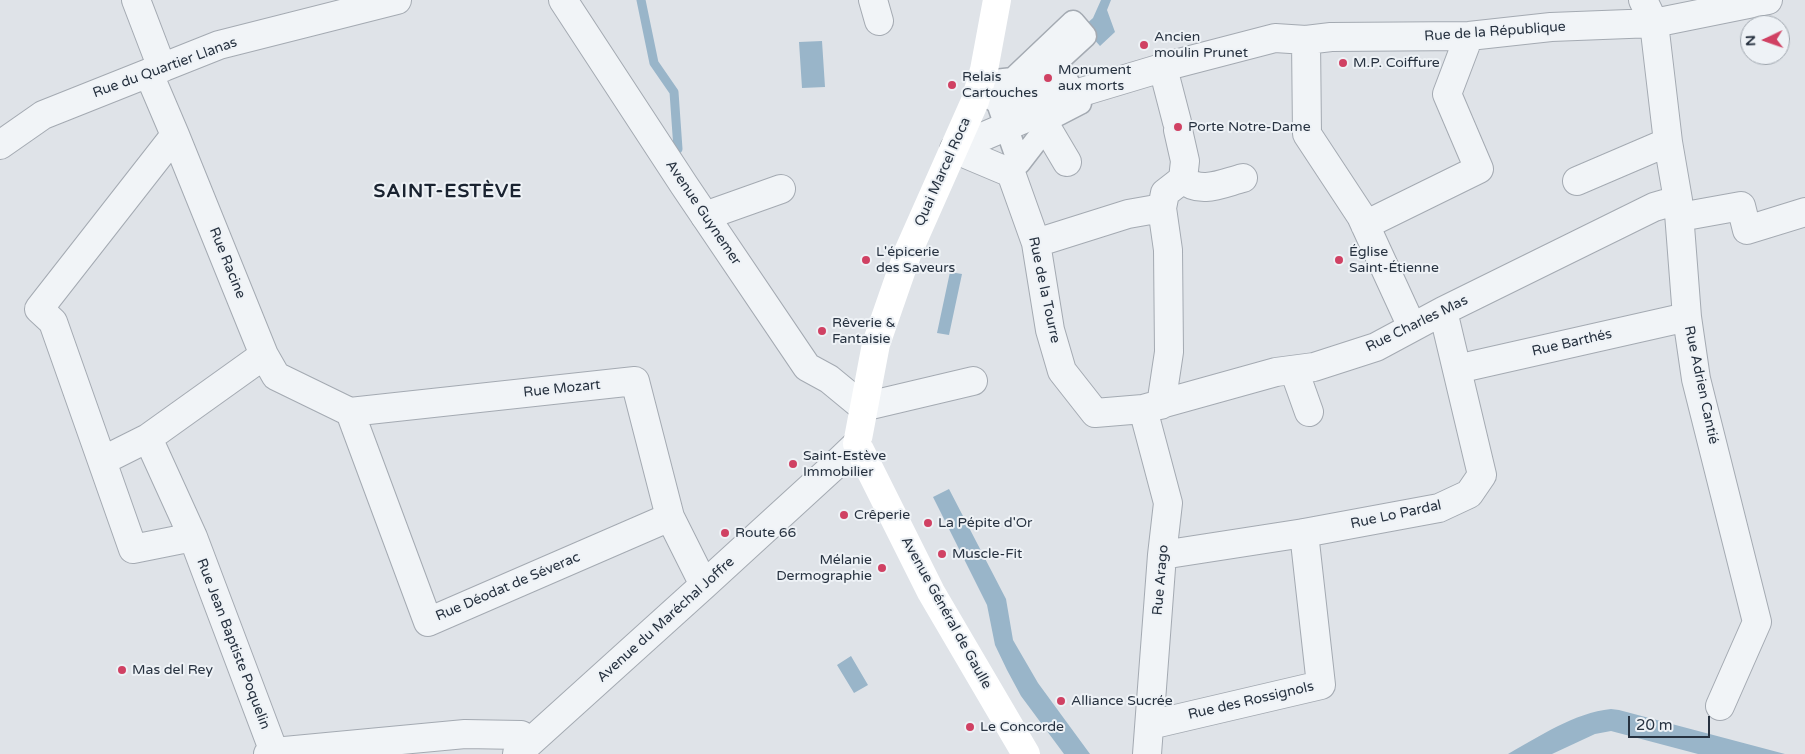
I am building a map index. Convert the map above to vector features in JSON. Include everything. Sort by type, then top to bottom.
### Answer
[{"type":"main road","name":"Quai Marcel Roca","points":[[857,444],[876,344],[908,252],[975,101],[984,70],[997,0]]},
{"type":"main road","name":"Avenue Général de Gaulle","points":[[857,444],[931,592],[1026,754]]},
{"type":"street","name":"Rue Racine","points":[[136,0],[175,135],[264,355],[276,376],[350,412]]},
{"type":"street","name":"Rue du Quartier Llanas","points":[[0,145],[43,114],[219,45],[397,0]]},
{"type":"street","name":"Avenue Guynemer","points":[[563,0],[705,216],[808,367],[829,379],[863,407]]},
{"type":"street","name":"Rue de la République","points":[[1169,66],[1275,38],[1306,40],[1469,36],[1550,27],[1648,11],[1768,0]]},
{"type":"street","name":"Rue Adrien Cantié","points":[[1648,11],[1679,209],[1687,317],[1696,379],[1757,622],[1720,706]]},
{"type":"street","points":[[1075,94],[1066,79],[1026,113],[1014,101],[1085,36],[1074,22],[1013,79],[995,81],[991,98],[998,103],[1019,163],[1042,120],[1075,94],[1169,66],[1185,161],[1183,179],[1165,193],[1162,208],[1168,250],[1169,352],[1152,407]]},
{"type":"street","points":[[1363,221],[1479,169],[1447,94],[1469,36]]},
{"type":"street","points":[[1306,40],[1307,134],[1363,221],[1412,327]]},
{"type":"street","points":[[954,148],[1006,127],[1042,120]]},
{"type":"street","points":[[1042,120],[1066,162]]},
{"type":"street","points":[[175,135],[39,309],[54,322],[133,549],[193,537]]},
{"type":"street","points":[[1577,181],[1668,142]]},
{"type":"street","name":"Rue de la Tourre","points":[[954,148],[1011,174],[1036,243],[1050,330],[1062,372],[1095,413],[1152,407]]},
{"type":"street","points":[[1183,179],[1190,186],[1207,188],[1243,178]]},
{"type":"street","points":[[705,216],[781,189]]},
{"type":"street","name":"Rue Charles Mas","points":[[1152,407],[1276,372],[1314,367],[1376,347],[1443,311],[1654,207],[1679,209],[1740,206],[1747,230],[1805,212]]},
{"type":"street","points":[[1036,243],[1128,214],[1162,208]]},
{"type":"street","name":"Rue Lo Pardal","points":[[1162,555],[1304,533],[1438,508],[1469,494],[1482,475],[1443,311]]},
{"type":"street","name":"Rue Barthés","points":[[1457,369],[1687,317]]},
{"type":"street","points":[[102,461],[148,438],[264,355]]},
{"type":"street","points":[[1294,370],[1309,412]]},
{"type":"street","name":"Rue Mozart","points":[[350,412],[635,381],[670,517]]},
{"type":"street","points":[[863,407],[973,381]]},
{"type":"street","name":"Rue Arago","points":[[1147,754],[1162,555],[1168,502],[1152,407]]},
{"type":"street","name":"Rue Déodat de Séverac","points":[[350,412],[428,622],[670,517]]},
{"type":"street","name":"Rue Jean Baptiste Poquelin","points":[[148,438],[193,537],[271,753]]},
{"type":"street","name":"Avenue du Maréchal Joffre","points":[[521,752],[857,444]]},
{"type":"street","points":[[670,517],[704,586]]},
{"type":"street","name":"Rue des Rossignols","points":[[1150,725],[1321,685],[1304,533]]},
{"type":"street","points":[[271,753],[465,734],[521,735],[521,752]]},
{"type":"water","points":[[1101,0],[1111,0],[1107,10],[1115,32],[1100,46],[1083,27],[1093,18]]},
{"type":"water","points":[[822,41],[825,87],[802,88],[799,42]]},
{"type":"water","points":[[950,272],[962,274],[949,335],[937,333]]},
{"type":"water","points":[[949,489],[1006,599],[1013,640],[1038,683],[1090,754],[1064,754],[1021,696],[1007,670],[995,645],[987,605],[933,497]]},
{"type":"water","points":[[851,656],[868,685],[854,693],[837,665]]},
{"type":"water","points":[[1611,709],[1785,754],[1698,754],[1611,731],[1595,734],[1552,754],[1508,754],[1571,720],[1597,711]]},
{"type":"waterway","points":[[641,0],[654,63],[674,92],[678,149]]},
{"type":"place","name":"Ancien moulin Prunet","points":[[1144,45]]},
{"type":"place","name":"M.P. Coiffure","points":[[1343,63]]},
{"type":"place","name":"Monument aux morts","points":[[1048,78]]},
{"type":"place","name":"Relais Cartouches","points":[[952,85]]},
{"type":"place","name":"Porte Notre-Dame","points":[[1178,127]]},
{"type":"place","name":"L'épicerie des Saveurs","points":[[866,260]]},
{"type":"place","name":"Église Saint-Étienne","points":[[1339,260]]},
{"type":"place","name":"Rêverie & Fantaisie","points":[[822,331]]},
{"type":"place","name":"Saint-Estève Immobilier","points":[[793,464]]},
{"type":"place","name":"Crêperie","points":[[844,515]]},
{"type":"place","name":"La Pépite d'Or","points":[[928,523]]},
{"type":"place","name":"Route 66","points":[[725,533]]},
{"type":"place","name":"Muscle-Fit","points":[[942,554]]},
{"type":"place","name":"Mélanie Dermographie","points":[[882,568]]},
{"type":"place","name":"Mas del Rey","points":[[122,670]]},
{"type":"place","name":"Alliance Sucrée","points":[[1061,701]]},
{"type":"place","name":"Le Concorde","points":[[970,727]]},
{"type":"district","name":"SAINT-ESTÈVE","points":[[448,192]]}]
